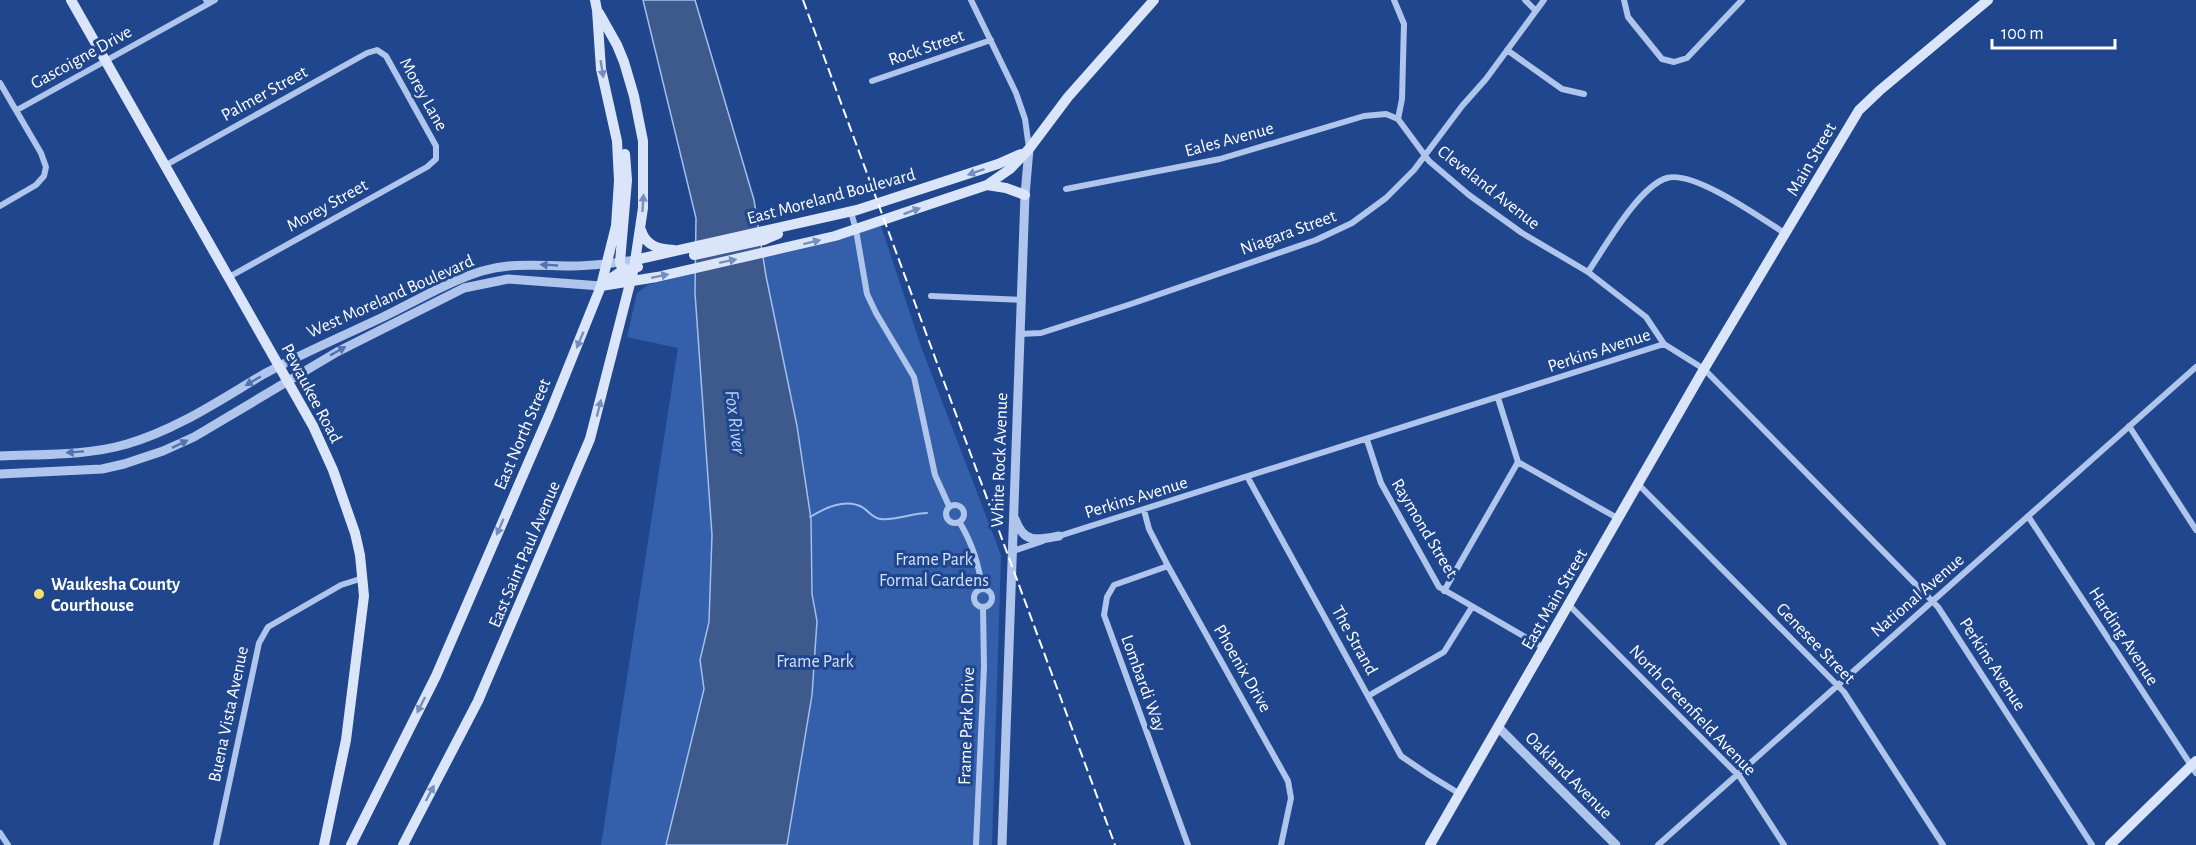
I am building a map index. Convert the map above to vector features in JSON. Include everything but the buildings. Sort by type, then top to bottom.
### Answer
[{"type":"main road","name":"Pewaukee Road","points":[[71,0],[313,426],[333,470],[355,533],[363,577],[364,606],[338,784],[324,845]]},
{"type":"main road","name":"East Moreland Boulevard","points":[[689,269],[856,230],[987,185],[1010,169],[1029,149],[1068,98],[1154,0]]},
{"type":"main road","name":"Main Street","points":[[1704,369],[1859,110],[1988,0]]},
{"type":"main road","name":"East North Street","points":[[351,845],[436,676],[549,415],[607,265],[616,226],[619,181],[617,141],[601,69],[596,5]]},
{"type":"main road","name":"East North Street","points":[[596,5],[624,62],[643,141],[644,192],[635,264]]},
{"type":"main road","points":[[612,119],[624,144],[627,180],[621,267],[630,283]]},
{"type":"main road","name":"East Moreland Boulevard","points":[[601,285],[621,267],[764,236],[851,212],[998,164],[1029,149]]},
{"type":"main road","points":[[987,185],[1006,188],[1024,195]]},
{"type":"main road","points":[[927,188],[932,204]]},
{"type":"main road","points":[[640,227],[645,240],[650,244],[684,254]]},
{"type":"main road","name":"East Saint Paul Avenue","points":[[403,845],[478,701],[591,439],[635,264]]},
{"type":"main road","name":"West Moreland Boulevard","points":[[601,285],[630,283],[689,269]]},
{"type":"main road","name":"East Main Street","points":[[1430,845],[1704,369]]},
{"type":"main road","points":[[2110,845],[2194,766]]},
{"type":"street","points":[[971,0],[1016,93],[1025,119],[1029,149]]},
{"type":"street","points":[[1394,0],[1404,24],[1402,99],[1398,119]]},
{"type":"street","points":[[1525,0],[1536,11]]},
{"type":"street","name":"Niagara Street","points":[[1020,334],[1041,333],[1131,304],[1337,232],[1361,217],[1386,198],[1425,157],[1544,0]]},
{"type":"street","points":[[1624,0],[1628,17],[1662,59],[1674,62],[1687,58],[1742,0]]},
{"type":"street","name":"Gascoigne Drive","points":[[0,206],[36,185],[44,176],[46,166],[17,110],[210,1]]},
{"type":"street","name":"Rock Street","points":[[872,81],[991,40]]},
{"type":"street","name":"Morey Lane","points":[[377,50],[386,56],[436,146],[437,157]]},
{"type":"street","name":"Palmer Street","points":[[165,165],[367,53],[377,50]]},
{"type":"street","points":[[1507,50],[1562,89],[1584,94]]},
{"type":"street","points":[[0,83],[17,110]]},
{"type":"street","name":"Eales Avenue","points":[[1066,189],[1220,159],[1364,116],[1386,114],[1398,119]]},
{"type":"street","name":"Cleveland Avenue","points":[[1398,119],[1425,157],[1492,212],[1588,272],[1646,318],[1664,344]]},
{"type":"street","name":"White Rock Avenue","points":[[1002,845],[1024,195],[1029,149]]},
{"type":"street","name":"Morey Street","points":[[229,277],[427,167],[437,157]]},
{"type":"street","points":[[1588,272],[1641,196],[1654,184],[1666,178],[1679,176],[1694,180],[1786,235]]},
{"type":"street","name":"Frame Park Drive","points":[[851,212],[867,294],[914,377],[935,475],[949,506]]},
{"type":"street","name":"West Moreland Boulevard","points":[[0,456],[98,450],[137,441],[160,432],[279,366],[454,281],[483,271],[530,264],[621,267]]},
{"type":"street","name":"West Moreland Boulevard","points":[[0,474],[88,470],[143,459],[179,444],[337,352],[464,288],[508,279],[601,285]]},
{"type":"street","points":[[932,296],[1021,300]]},
{"type":"street","name":"Perkins Avenue","points":[[1013,551],[1664,344],[1704,369],[1933,600],[2092,845]]},
{"type":"street","name":"National Avenue","points":[[1658,845],[2196,367]]},
{"type":"street","points":[[225,397],[233,414]]},
{"type":"street","points":[[1498,398],[1518,462],[1618,519]]},
{"type":"street","points":[[2129,426],[2196,530]]},
{"type":"street","name":"Raymond Street","points":[[1367,440],[1381,483],[1439,587],[1544,648]]},
{"type":"street","points":[[137,441],[143,459]]},
{"type":"street","points":[[1444,591],[1518,462]]},
{"type":"street","name":"The Strand","points":[[1248,478],[1401,756],[1461,794]]},
{"type":"street","name":"Genesee Street","points":[[1638,485],[1844,692],[1943,845]]},
{"type":"street","name":"Frame Park Drive","points":[[949,506],[946,509],[946,518],[953,524],[960,523]]},
{"type":"street","name":"Frame Park Drive","points":[[949,506],[962,508],[964,516],[960,523]]},
{"type":"street","name":"Phoenix Drive","points":[[1144,510],[1149,529],[1168,566],[1288,781],[1291,798],[1281,845]]},
{"type":"street","points":[[1014,515],[1022,532],[1030,538],[1041,540],[1059,536]]},
{"type":"street","name":"Harding Avenue","points":[[2028,516],[2194,766]]},
{"type":"street","name":"Frame Park Drive","points":[[960,523],[973,549],[982,588]]},
{"type":"street","name":"Lombardi Way","points":[[1168,566],[1114,585],[1107,597],[1104,615],[1188,845]]},
{"type":"street","name":"Buena Vista Avenue","points":[[216,845],[263,633],[268,627],[341,585],[363,577]]},
{"type":"street","name":"Frame Park Drive","points":[[982,588],[990,592],[992,597],[988,605],[983,607]]},
{"type":"street","name":"Frame Park Drive","points":[[982,588],[977,591],[974,598],[978,605],[983,607]]},
{"type":"street","name":"North Greenfield Avenue","points":[[1569,605],[1737,774],[1784,845]]},
{"type":"street","name":"Frame Park Drive","points":[[976,845],[984,667],[983,607]]},
{"type":"street","points":[[1368,696],[1444,652],[1472,607]]},
{"type":"street","name":"Oakland Avenue","points":[[1499,728],[1616,845]]},
{"type":"street","points":[[0,833],[8,845]]},
{"type":"green space","name":"Frame Park","points":[[881,226],[922,349],[1001,555],[992,845],[601,845],[678,348],[627,337],[637,293],[648,285],[770,253],[785,253]]},
{"type":"water","name":"Fox River","points":[[643,0],[695,0],[754,200],[766,276],[797,426],[811,519],[812,594],[817,621],[812,695],[787,845],[666,845],[704,689],[700,660],[709,622],[712,535],[695,293],[696,218]]},
{"type":"waterway","points":[[810,517],[829,508],[849,503],[862,507],[881,519],[927,513]]},
{"type":"railway","points":[[803,0],[1115,845]]},
{"type":"place","name":"Waukesha County Courthouse","points":[[39,594]]},
{"type":"park label","name":"Frame Park Formal Gardens","points":[[934,569]]}]
